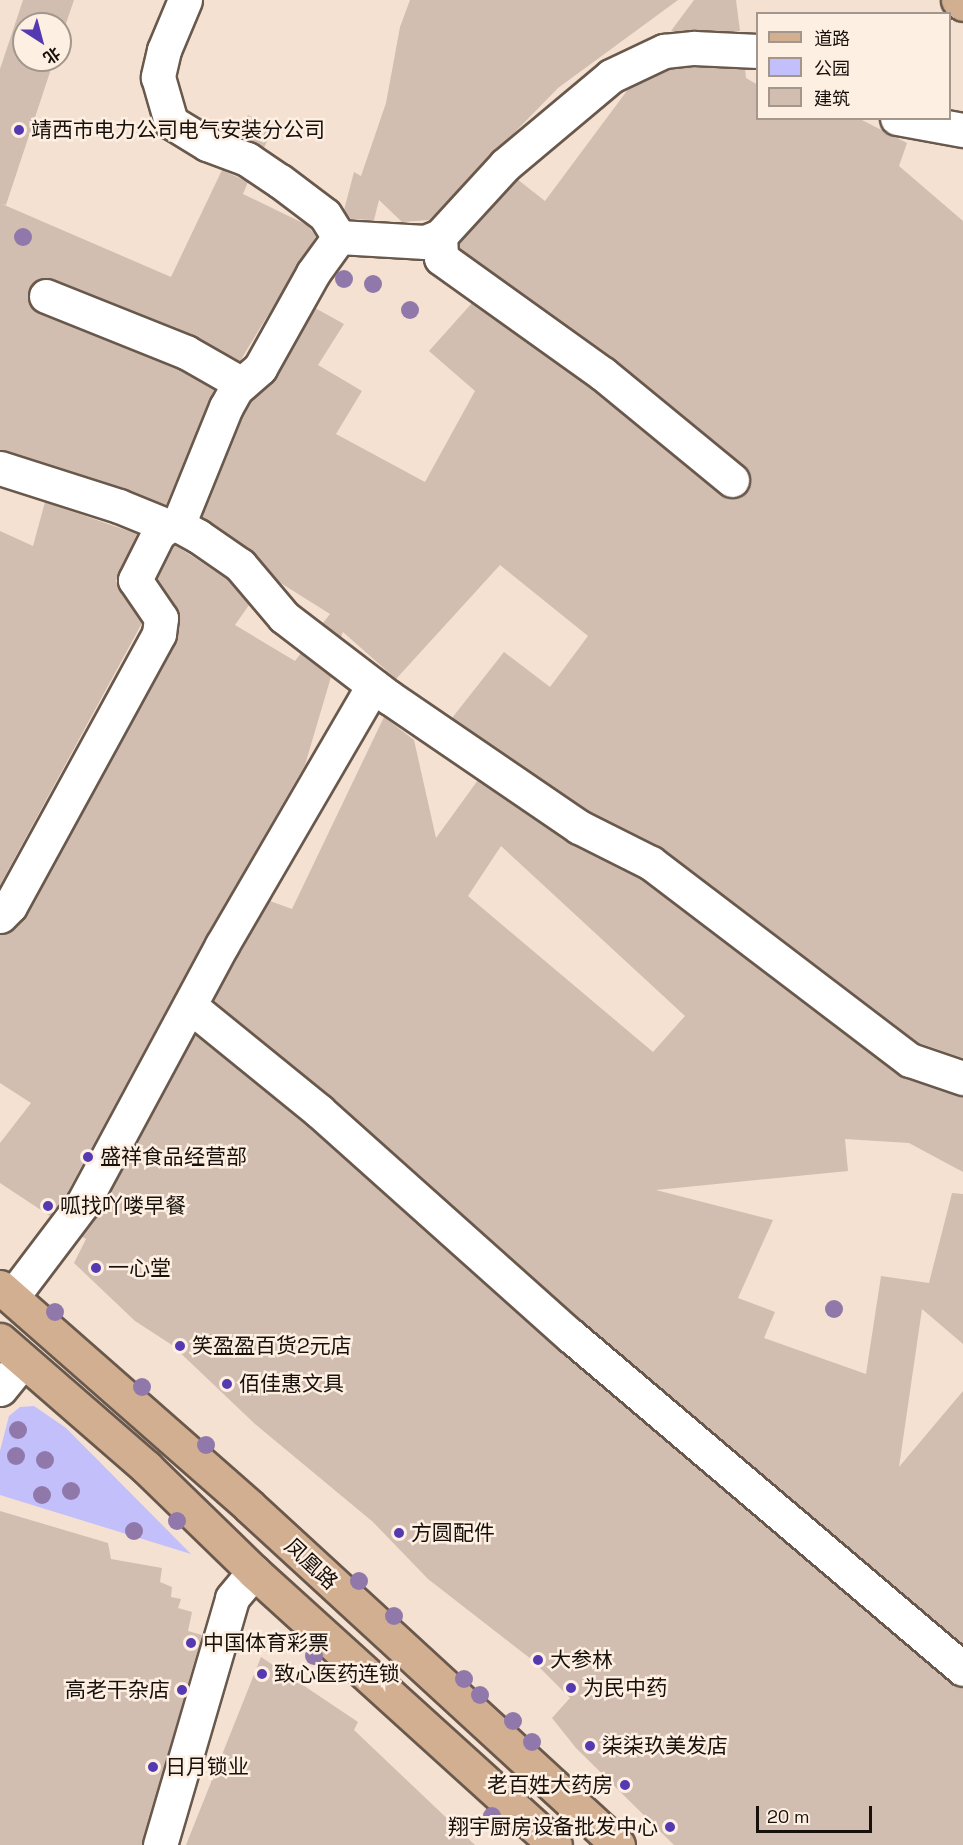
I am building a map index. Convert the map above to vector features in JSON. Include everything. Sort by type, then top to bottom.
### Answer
[{"type":"main road","points":[[958,0],[963,4]]},
{"type":"main road","name":"凤凰路","points":[[6,1292],[249,1506],[618,1845]]},
{"type":"main road","name":"凤凰路","points":[[11,1351],[146,1467],[254,1572],[555,1845]]},
{"type":"street","points":[[185,0],[164,50],[158,77],[171,122],[207,144],[247,159],[280,181],[326,215],[339,237]]},
{"type":"street","points":[[339,237],[425,242],[441,236],[505,165],[611,76],[664,51],[694,48],[756,51]]},
{"type":"street","points":[[908,120],[963,130]]},
{"type":"street","points":[[441,236],[441,258],[603,375],[732,480]]},
{"type":"street","points":[[0,916],[10,906],[159,634],[161,618],[135,580],[158,534],[173,526],[226,407],[242,384],[260,368],[313,273],[339,237]]},
{"type":"street","points":[[46,296],[186,352],[242,384]]},
{"type":"street","points":[[3,472],[173,526],[240,565],[284,617],[373,686],[579,827],[651,863],[910,1060],[963,1078]]},
{"type":"street","points":[[6,1292],[83,1203],[190,1006],[373,686]]},
{"type":"street","points":[[190,1006],[319,1111],[571,1336],[963,1669]]},
{"type":"street","points":[[0,1389],[11,1351]]},
{"type":"street","points":[[160,1845],[232,1598],[254,1572]]},
{"type":"green space","points":[[34,1406],[66,1428],[191,1554],[0,1495],[0,1451],[9,1416],[20,1407]]},
{"type":"building","points":[[23,0],[74,0],[70,12],[19,12]]},
{"type":"building","points":[[410,0],[678,0],[558,88],[429,220],[402,222],[379,200],[374,220],[351,219],[344,210],[354,172],[361,176],[386,103],[400,27]]},
{"type":"building","points":[[694,0],[736,0],[740,31],[671,31]]},
{"type":"building","points":[[12,33],[12,72],[50,72],[6,205],[2,204],[171,277],[222,170],[248,182],[243,194],[307,225],[316,236],[240,361],[193,335],[53,279],[43,278],[29,289],[28,299],[39,313],[178,369],[214,390],[166,505],[0,450],[0,69]]},
{"type":"building","points":[[694,67],[745,69],[746,78],[756,84],[756,120],[862,120],[907,143],[899,166],[963,221],[963,1058],[919,1043],[662,848],[589,811],[452,718],[504,652],[550,687],[588,636],[500,565],[396,679],[343,632],[341,637],[323,623],[330,614],[279,582],[251,550],[202,517],[243,415],[251,401],[276,377],[315,308],[344,324],[318,365],[362,391],[336,434],[425,482],[475,391],[429,351],[472,303],[592,389],[720,494],[730,499],[746,492],[751,482],[744,466],[615,359],[459,248],[459,243],[517,179],[545,201],[629,88],[669,69]]},
{"type":"building","points":[[248,115],[273,127],[264,148],[238,136]]},
{"type":"building","points":[[45,502],[137,534],[116,581],[142,623],[0,885],[0,531],[33,546]]},
{"type":"building","points":[[175,545],[227,579],[249,605],[235,625],[295,661],[301,653],[331,677],[305,765],[206,936],[67,1193],[50,1216],[0,1183],[0,1143],[31,1103],[0,1083],[0,934],[13,930],[26,915],[175,643],[180,620],[177,608],[157,579]]},
{"type":"building","points":[[384,717],[414,740],[436,838],[478,780],[568,842],[641,879],[899,1075],[963,1096],[963,1172],[909,1143],[845,1139],[848,1171],[656,1190],[773,1220],[738,1298],[775,1312],[764,1338],[866,1374],[881,1276],[929,1283],[952,1193],[963,1194],[963,1344],[922,1309],[899,1467],[963,1391],[963,1644],[583,1322],[331,1097],[213,1001],[270,901],[292,909]],"holes":[[[501,846],[685,1016],[653,1052],[468,896]]]},
{"type":"building","points":[[195,1034],[307,1125],[559,1350],[951,1683],[963,1687],[963,1845],[674,1845],[576,1748],[552,1718],[570,1698],[531,1659],[428,1579],[373,1522],[255,1424],[172,1345],[135,1321],[74,1263],[86,1239],[81,1236],[100,1212]]},
{"type":"building","points":[[0,1511],[108,1543],[111,1559],[162,1568],[160,1582],[172,1587],[171,1597],[181,1599],[178,1608],[192,1612],[188,1631],[202,1635],[142,1845],[0,1845]]},
{"type":"building","points":[[261,1657],[358,1722],[354,1730],[475,1845],[186,1845]]},
{"type":"place","name":"靖西市电力公司电气安装分公司","points":[[19,130]]},
{"type":"place","name":"盛祥食品经营部","points":[[88,1157]]},
{"type":"place","name":"呱找吖喽早餐","points":[[48,1206]]},
{"type":"place","name":"一心堂","points":[[96,1268]]},
{"type":"place","name":"笑盈盈百货2元店","points":[[180,1346]]},
{"type":"place","name":"佰佳惠文具","points":[[227,1384]]},
{"type":"place","name":"方圆配件","points":[[399,1533]]},
{"type":"place","name":"中国体育彩票","points":[[191,1643]]},
{"type":"place","name":"大参林","points":[[538,1660]]},
{"type":"place","name":"致心医药连锁","points":[[262,1674]]},
{"type":"place","name":"为民中药","points":[[571,1688]]},
{"type":"place","name":"高老干杂店","points":[[182,1690]]},
{"type":"place","name":"柒柒玖美发店","points":[[590,1746]]},
{"type":"place","name":"日月锁业","points":[[153,1767]]},
{"type":"place","name":"老百姓大药房","points":[[625,1785]]},
{"type":"place","name":"翔宇厨房设备批发中心","points":[[670,1827]]}]
